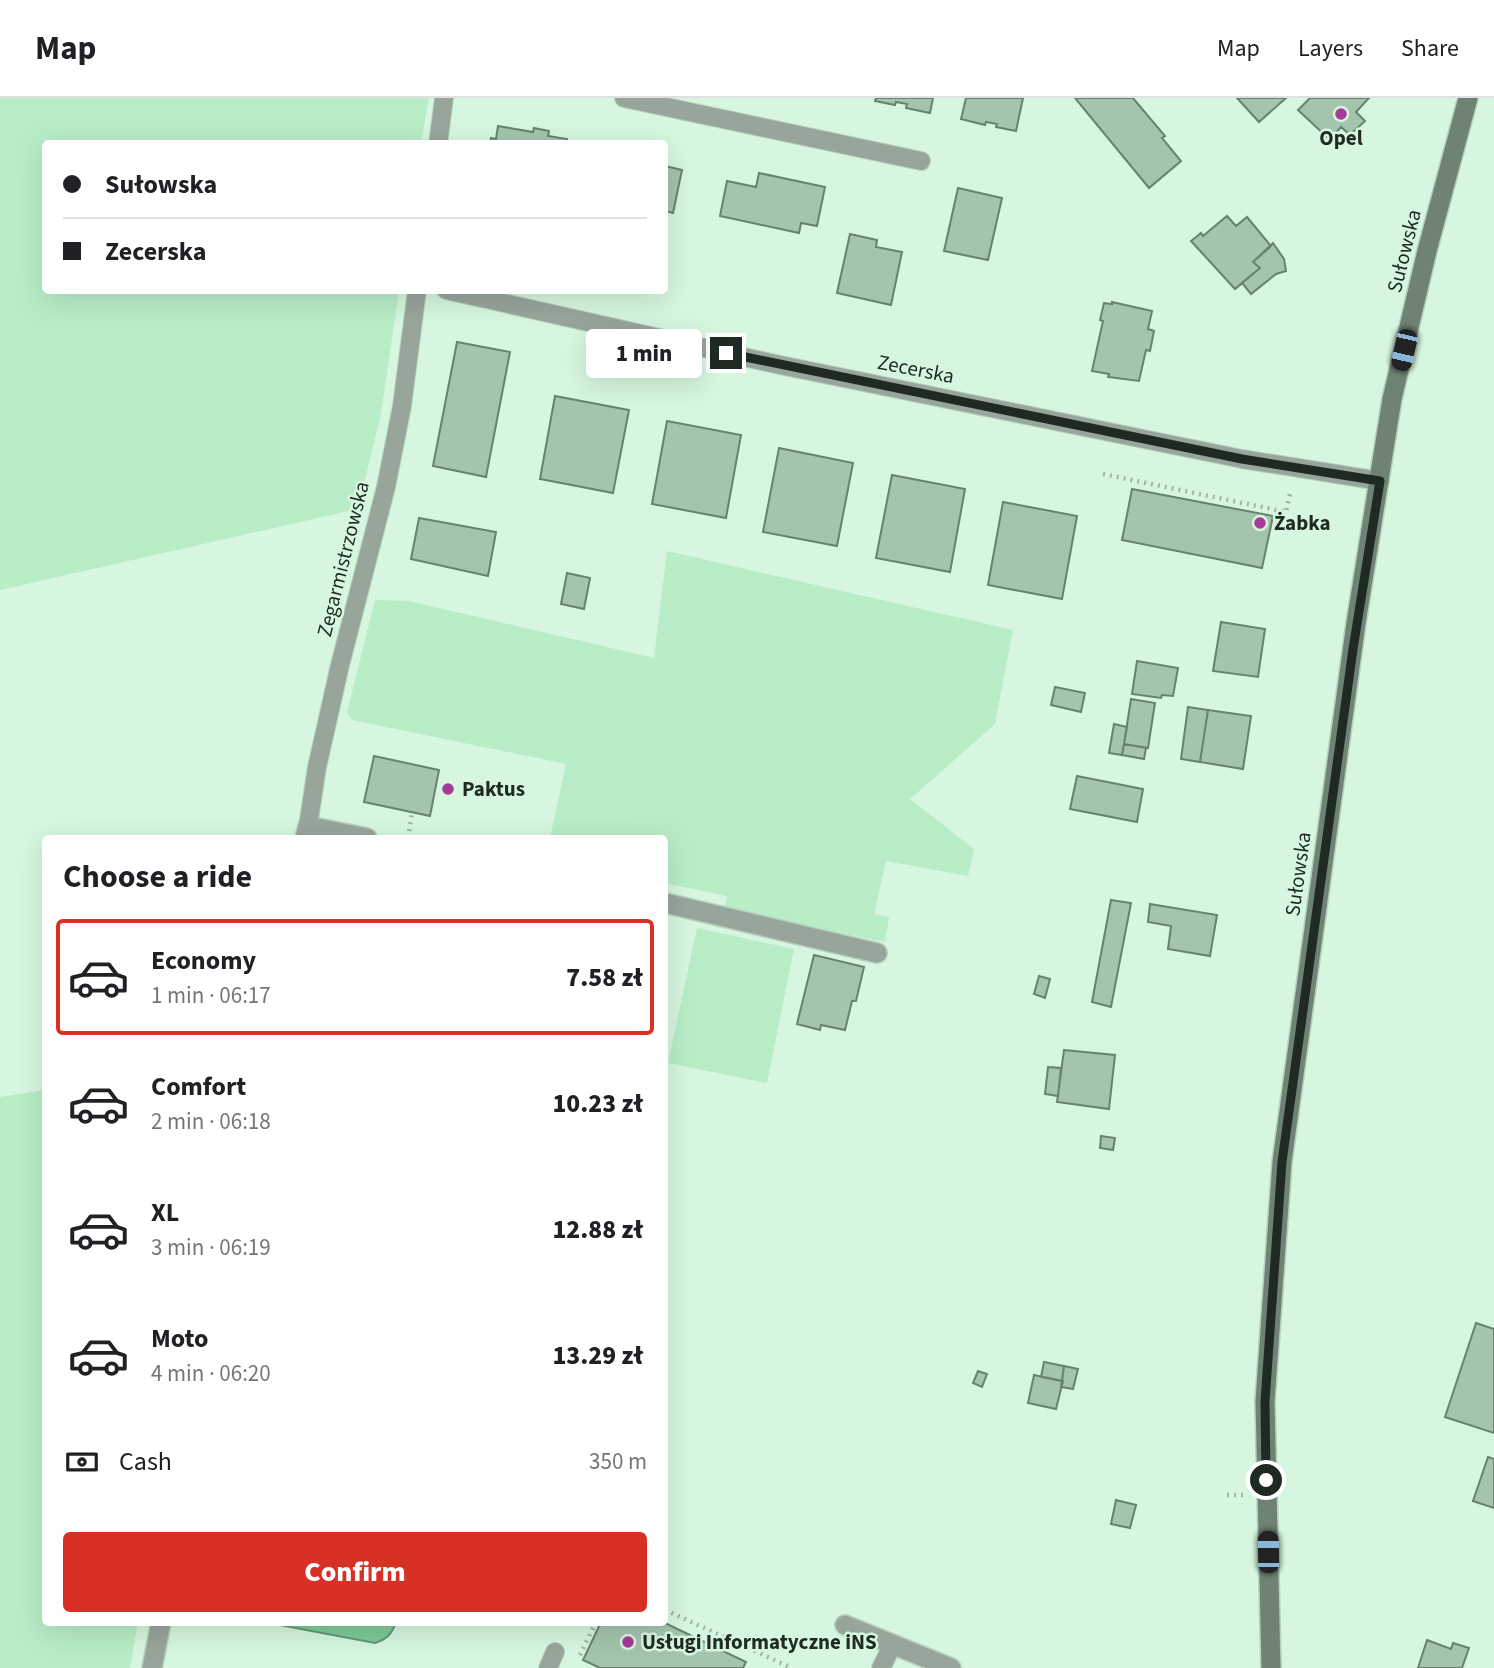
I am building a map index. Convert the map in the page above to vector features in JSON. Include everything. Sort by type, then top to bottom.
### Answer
[{"type":"main road","name":"Sułowska","points":[[1271,1668],[1265,1401],[1282,1162],[1356,623],[1392,399],[1427,251],[1468,98]]},
{"type":"street","points":[[306,832],[336,835]]},
{"type":"street","points":[[668,904],[877,953]]},
{"type":"street","points":[[845,1625],[951,1668]]},
{"type":"street","points":[[152,1668],[160,1626]]},
{"type":"lane","points":[[439,140],[444,98]]},
{"type":"lane","points":[[624,98],[921,161]]},
{"type":"lane","name":"Zegarmistrzowska","points":[[306,832],[317,767],[340,665],[386,487],[402,406],[416,294]]},
{"type":"lane","name":"Zecerska","points":[[464,294],[793,368],[1295,468],[1380,481]]},
{"type":"lane","points":[[881,1668],[892,1644]]},
{"type":"path","points":[[1103,474],[1286,512],[1295,468]]},
{"type":"path","points":[[408,835],[412,813]]},
{"type":"path","points":[[1227,1494],[1249,1495]]},
{"type":"path","points":[[668,1610],[792,1668]]},
{"type":"shaded area","points":[[0,98],[429,98],[422,140],[42,140],[42,294],[399,294],[381,413],[358,509],[0,590]]},
{"type":"shaded area","points":[[667,551],[1013,630],[995,724],[910,799],[974,849],[968,876],[886,861],[874,914],[889,917],[885,942],[725,910],[727,896],[668,884],[668,835],[551,835],[566,764],[352,720],[347,712],[375,600],[409,601],[654,658]]},
{"type":"shaded area","points":[[697,928],[794,949],[767,1083],[668,1063]]},
{"type":"shaded area","points":[[42,1090],[42,1626],[137,1626],[130,1668],[0,1668],[0,1097]]},
{"type":"shaded area","points":[[285,1626],[394,1626],[388,1636],[375,1643]]},
{"type":"building","points":[[876,98],[933,98],[930,113],[906,108],[907,104],[896,102],[895,105],[875,101]]},
{"type":"building","points":[[966,98],[1023,98],[1016,131],[996,127],[997,124],[986,122],[985,125],[961,119]]},
{"type":"building","points":[[1075,98],[1133,98],[1165,136],[1162,138],[1181,161],[1149,188]]},
{"type":"building","points":[[1237,98],[1286,98],[1259,122]]},
{"type":"building","points":[[1310,98],[1369,98],[1356,112],[1365,121],[1350,135],[1341,127],[1330,140],[1298,110]]},
{"type":"building","points":[[498,126],[533,132],[534,128],[549,131],[548,136],[567,139],[491,140],[496,139]]},
{"type":"building","points":[[668,167],[682,170],[673,213],[668,212]]},
{"type":"building","points":[[759,173],[825,187],[817,226],[801,223],[799,233],[720,216],[727,181],[756,187]]},
{"type":"building","points":[[958,188],[1002,198],[988,260],[944,251]]},
{"type":"building","points":[[1227,216],[1236,226],[1247,217],[1271,246],[1253,262],[1260,268],[1235,289],[1191,241],[1201,233],[1203,236]]},
{"type":"building","points":[[850,234],[877,240],[876,247],[902,252],[891,305],[837,293]]},
{"type":"building","points":[[1273,243],[1284,259],[1286,271],[1276,274],[1251,294],[1242,283],[1260,268],[1253,262]]},
{"type":"building","points":[[1112,302],[1152,311],[1148,329],[1154,331],[1150,351],[1146,350],[1139,381],[1108,377],[1109,374],[1092,371],[1103,321],[1100,320],[1104,303]]},
{"type":"building","points":[[457,342],[510,352],[486,477],[433,466]]},
{"type":"building","points":[[555,396],[629,410],[613,493],[540,479]]},
{"type":"building","points":[[667,421],[741,435],[726,518],[652,504]]},
{"type":"building","points":[[779,448],[853,463],[837,546],[763,532]]},
{"type":"building","points":[[892,475],[965,489],[950,572],[876,558]]},
{"type":"building","points":[[1132,489],[1273,516],[1262,568],[1122,540]]},
{"type":"building","points":[[1003,502],[1077,516],[1062,599],[988,585]]},
{"type":"building","points":[[419,518],[496,532],[488,576],[411,559]]},
{"type":"building","points":[[567,573],[590,578],[584,609],[561,604]]},
{"type":"building","points":[[1221,622],[1265,629],[1258,677],[1213,671]]},
{"type":"building","points":[[1137,661],[1178,668],[1173,696],[1162,695],[1161,698],[1132,694]]},
{"type":"building","points":[[1055,687],[1085,693],[1081,712],[1051,705]]},
{"type":"building","points":[[1131,699],[1155,703],[1148,748],[1124,744]]},
{"type":"building","points":[[1188,707],[1208,710],[1200,762],[1181,759]]},
{"type":"building","points":[[1208,710],[1251,716],[1243,769],[1200,762]]},
{"type":"building","points":[[1114,724],[1127,727],[1122,755],[1109,753]]},
{"type":"building","points":[[1124,744],[1146,748],[1144,759],[1122,755]]},
{"type":"building","points":[[374,756],[439,770],[430,816],[364,802]]},
{"type":"building","points":[[1077,776],[1143,789],[1137,822],[1070,809]]},
{"type":"building","points":[[1111,900],[1131,903],[1111,1007],[1092,1002]]},
{"type":"building","points":[[1150,904],[1217,915],[1210,956],[1168,949],[1171,926],[1148,922]]},
{"type":"building","points":[[814,955],[864,967],[856,1001],[852,1001],[845,1030],[821,1025],[820,1030],[797,1024]]},
{"type":"building","points":[[1039,976],[1050,979],[1045,998],[1034,994]]},
{"type":"building","points":[[1064,1050],[1115,1055],[1109,1109],[1057,1102]]},
{"type":"building","points":[[1048,1067],[1061,1068],[1058,1096],[1045,1094]]},
{"type":"building","points":[[1101,1136],[1115,1138],[1113,1150],[1100,1148]]},
{"type":"building","points":[[1476,1323],[1494,1329],[1494,1433],[1445,1417]]},
{"type":"building","points":[[1044,1362],[1064,1366],[1062,1381],[1041,1377]]},
{"type":"building","points":[[1064,1366],[1078,1369],[1073,1389],[1061,1387]]},
{"type":"building","points":[[978,1371],[987,1374],[982,1387],[973,1383]]},
{"type":"building","points":[[1034,1375],[1063,1381],[1056,1409],[1028,1403]]},
{"type":"building","points":[[1488,1457],[1494,1459],[1494,1508],[1473,1501]]},
{"type":"building","points":[[1116,1500],[1136,1505],[1130,1528],[1111,1524]]},
{"type":"building","points":[[668,1624],[746,1662],[743,1668],[600,1668],[583,1660],[599,1626]]},
{"type":"building","points":[[1427,1640],[1451,1649],[1453,1643],[1469,1648],[1462,1668],[1418,1668]]},
{"type":"place","name":"Opel","points":[[1341,114]]},
{"type":"place","name":"Żabka","points":[[1260,523]]},
{"type":"place","name":"Paktus","points":[[448,789]]},
{"type":"place","name":"Usługi Informatyczne iNS","points":[[628,1642]]},
{"type":"route","points":[[726,353],[1242,459],[1380,481],[1353,649],[1282,1162],[1265,1401],[1266,1480]]}]
